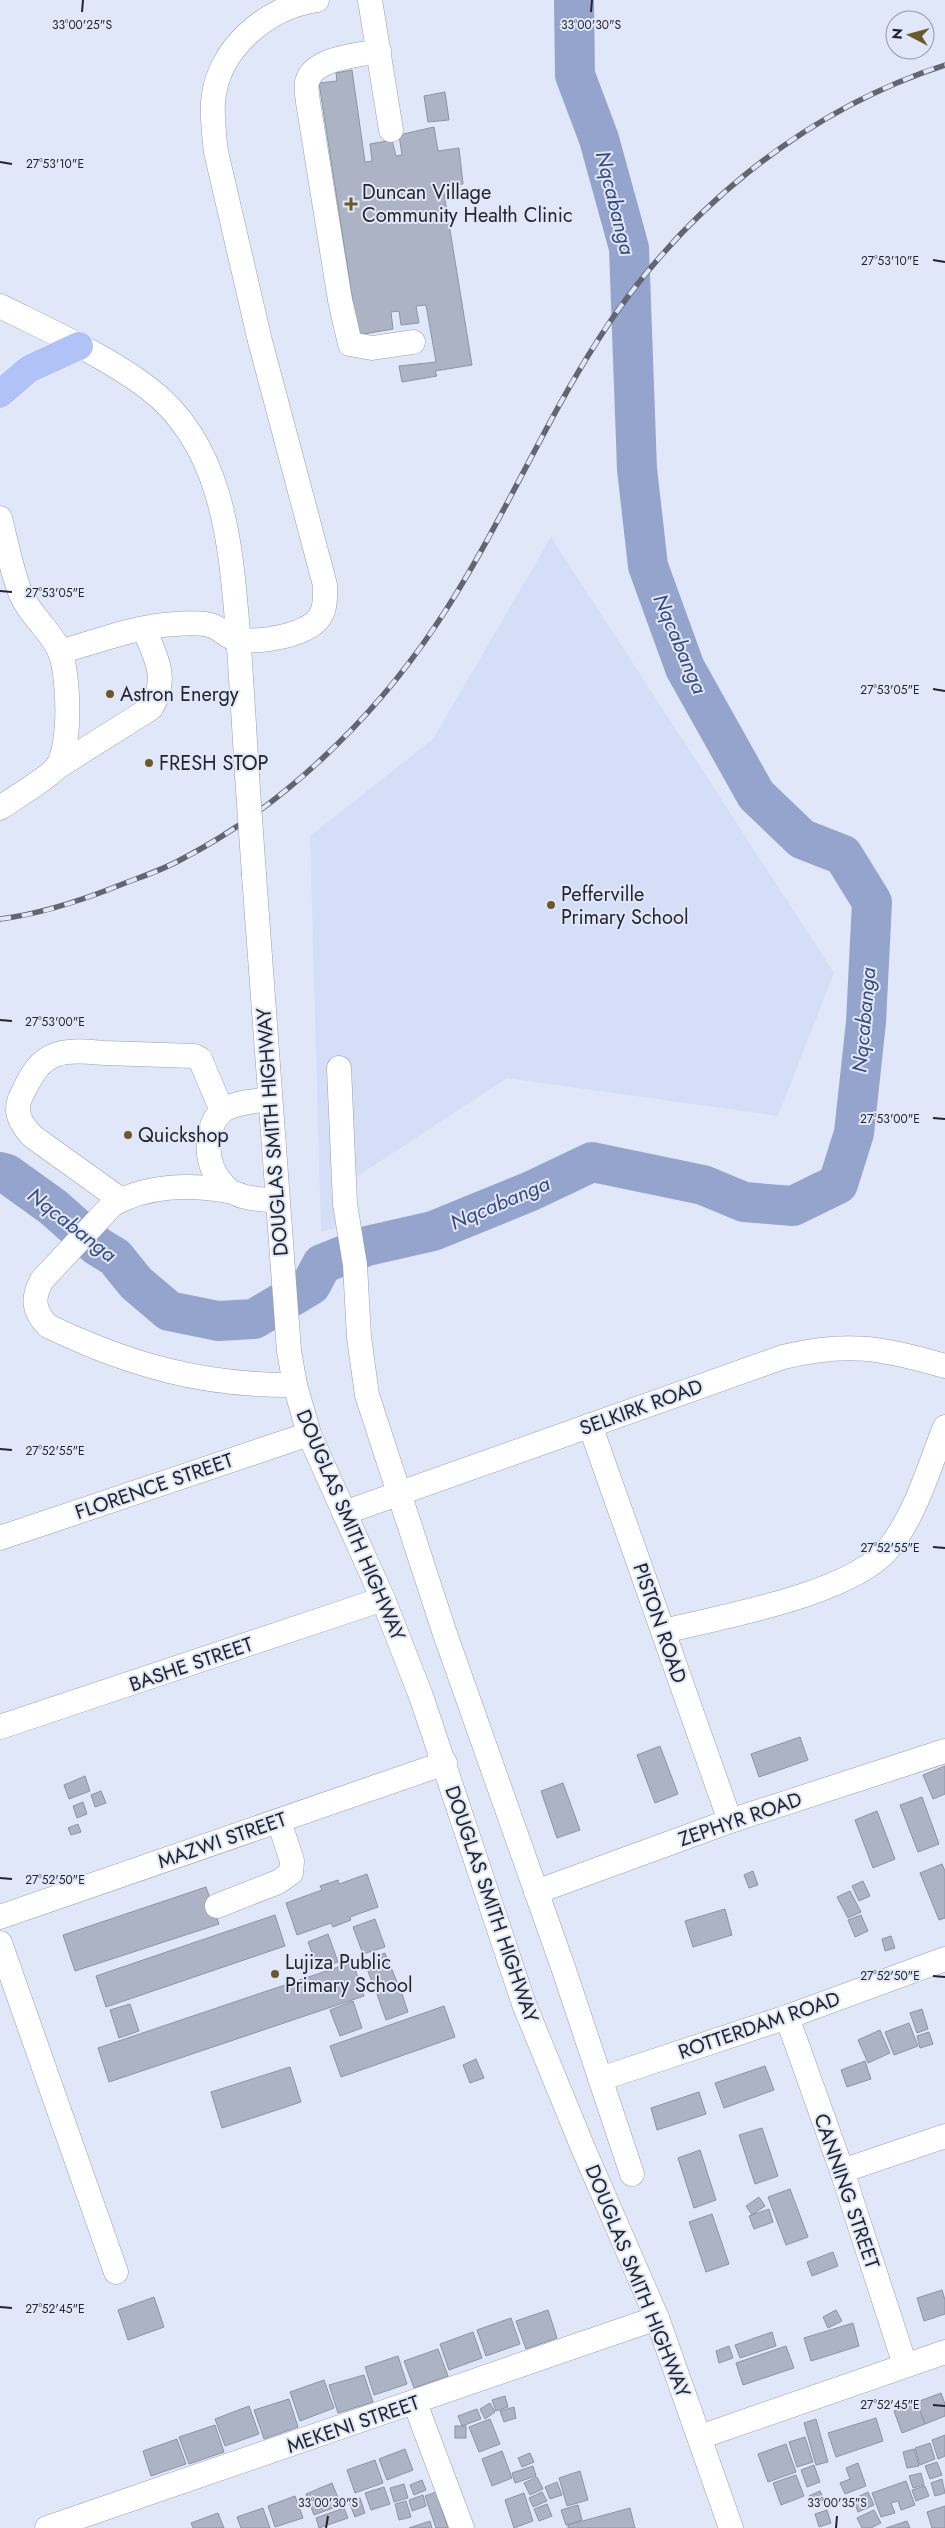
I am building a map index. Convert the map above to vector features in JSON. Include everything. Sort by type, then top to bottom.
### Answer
[{"type":"main road","points":[[0,394],[30,369],[79,346]]},
{"type":"street","points":[[60,652],[144,629],[172,624],[192,623],[212,626],[238,640],[297,634],[310,627],[321,615],[325,600],[325,585],[260,341],[216,152],[213,128],[213,100],[229,57],[246,35],[265,20],[287,7],[317,0]]},
{"type":"street","points":[[370,0],[391,130]]},
{"type":"street","points":[[379,51],[335,60],[312,71],[306,83],[308,102],[340,300],[350,344],[372,348],[413,342]]},
{"type":"street","name":"DOUGLAS SMITH HIGHWAY","points":[[0,306],[79,346],[149,388],[172,410],[192,437],[209,471],[222,506],[230,547],[238,640],[277,1201],[289,1352],[295,1385],[309,1434],[382,1599],[444,1762],[524,2004],[583,2148],[657,2318],[731,2528]]},
{"type":"street","points":[[0,518],[20,592],[32,614],[60,652],[64,674],[67,731],[63,753],[56,768]]},
{"type":"street","points":[[0,808],[56,768],[151,708],[157,698],[161,673],[144,629]]},
{"type":"street","points":[[117,1203],[32,1136],[21,1124],[17,1112],[18,1100],[40,1063],[56,1054],[79,1052],[194,1056],[200,1059],[205,1068],[222,1111]]},
{"type":"street","points":[[339,1068],[345,1204],[355,1265],[359,1337],[367,1395],[444,1632],[536,1892],[632,2174]]},
{"type":"street","points":[[229,1191],[215,1174],[209,1147],[210,1132],[222,1111],[230,1106],[270,1099]]},
{"type":"street","points":[[277,1201],[250,1198],[229,1191],[160,1189],[139,1192],[117,1203],[63,1256],[36,1291],[34,1304],[38,1316],[48,1326],[135,1363],[185,1376],[246,1385],[295,1385]]},
{"type":"street","name":"SELKIRK ROAD","points":[[344,1513],[783,1357],[809,1350],[865,1347],[898,1352],[945,1366]]},
{"type":"street","name":"PISTON ROAD","points":[[590,1426],[730,1821]]},
{"type":"street","points":[[663,1631],[825,1588],[865,1569],[889,1548],[904,1524],[945,1427]]},
{"type":"street","name":"FLORENCE STREET","points":[[0,1538],[309,1434]]},
{"type":"street","name":"BASHE STREET","points":[[0,1727],[382,1599]]},
{"type":"street","name":"ZEPHYR ROAD","points":[[536,1892],[730,1821],[945,1751]]},
{"type":"street","name":"MAZWI STREET","points":[[0,1917],[444,1762]]},
{"type":"street","points":[[217,1906],[278,1882],[291,1873],[292,1860],[279,1821]]},
{"type":"street","points":[[0,1943],[116,2272]]},
{"type":"street","name":"ROTTERDAM ROAD","points":[[600,2079],[787,2016],[945,1959]]},
{"type":"street","name":"CANNING STREET","points":[[787,2016],[842,2171],[905,2365]]},
{"type":"street","points":[[842,2171],[945,2136]]},
{"type":"street","name":"MEKENI STREET","points":[[48,2528],[657,2318]]},
{"type":"street","points":[[700,2437],[945,2352]]},
{"type":"street","points":[[415,2403],[462,2528]]},
{"type":"shaded area","name":"Pefferville Primary School","points":[[551,537],[834,973],[778,1116],[507,1078],[353,1179],[348,1224],[321,1232],[310,836],[433,739]]},
{"type":"building","points":[[352,70],[365,162],[372,161],[370,144],[392,140],[396,156],[402,155],[399,135],[434,127],[438,151],[459,148],[463,184],[443,187],[472,365],[435,371],[437,376],[402,382],[399,366],[436,362],[426,305],[416,306],[419,323],[401,325],[399,311],[391,312],[393,329],[358,335],[319,83],[337,81],[336,73]]},
{"type":"building","points":[[445,92],[449,120],[428,122],[424,96]]},
{"type":"building","points":[[800,1737],[808,1760],[759,1777],[751,1754]]},
{"type":"building","points":[[660,1746],[678,1794],[655,1803],[637,1755]]},
{"type":"building","points":[[945,1766],[945,1794],[933,1799],[923,1775]]},
{"type":"building","points":[[85,1776],[90,1791],[69,1799],[64,1785]]},
{"type":"building","points":[[563,1783],[580,1830],[557,1838],[541,1791]]},
{"type":"building","points":[[101,1791],[106,1803],[95,1807],[91,1795]]},
{"type":"building","points":[[922,1797],[939,1844],[918,1852],[900,1805]]},
{"type":"building","points":[[83,1802],[87,1814],[77,1818],[73,1806]]},
{"type":"building","points":[[877,1811],[895,1859],[873,1868],[855,1820]]},
{"type":"building","points":[[78,1824],[81,1832],[71,1835],[68,1828]]},
{"type":"building","points":[[942,1864],[945,1871],[945,1918],[939,1920],[920,1873]]},
{"type":"building","points":[[753,1871],[758,1885],[749,1888],[744,1875]]},
{"type":"building","points":[[367,1874],[378,1907],[350,1917],[351,1920],[333,1927],[331,1923],[297,1935],[286,1903],[322,1890],[320,1886],[338,1880],[339,1884]]},
{"type":"building","points":[[863,1881],[870,1896],[859,1901],[852,1886]]},
{"type":"building","points":[[206,1887],[219,1924],[75,1971],[63,1935]]},
{"type":"building","points":[[850,1891],[861,1912],[848,1918],[837,1897]]},
{"type":"building","points":[[725,1909],[732,1935],[693,1947],[685,1921]]},
{"type":"building","points":[[275,1915],[285,1946],[106,2007],[96,1976]]},
{"type":"building","points":[[861,1915],[868,1931],[855,1937],[848,1920]]},
{"type":"building","points":[[375,1919],[385,1947],[363,1954],[353,1927]]},
{"type":"building","points":[[328,1934],[338,1962],[318,1969],[308,1942]]},
{"type":"building","points":[[891,1936],[895,1948],[885,1951],[882,1939]]},
{"type":"building","points":[[385,1953],[397,1982],[375,1990],[364,1961]]},
{"type":"building","points":[[353,1962],[364,1996],[109,2082],[98,2048]]},
{"type":"building","points":[[399,1985],[408,2012],[386,2020],[377,1994]]},
{"type":"building","points":[[353,2001],[362,2028],[340,2036],[330,2010]]},
{"type":"building","points":[[130,2004],[139,2031],[119,2038],[110,2010]]},
{"type":"building","points":[[444,2006],[455,2037],[341,2077],[330,2046]]},
{"type":"building","points":[[922,2009],[928,2029],[917,2033],[910,2013]]},
{"type":"building","points":[[909,2023],[918,2046],[894,2055],[885,2032]]},
{"type":"building","points":[[880,2030],[890,2053],[868,2063],[858,2040]]},
{"type":"building","points":[[929,2032],[933,2044],[920,2048],[917,2036]]},
{"type":"building","points":[[476,2059],[484,2078],[470,2083],[463,2065]]},
{"type":"building","points":[[865,2061],[871,2079],[847,2087],[841,2070]]},
{"type":"building","points":[[765,2066],[774,2090],[724,2108],[715,2083]]},
{"type":"building","points":[[290,2067],[301,2102],[222,2128],[211,2092]]},
{"type":"building","points":[[699,2092],[706,2114],[657,2130],[651,2108]]},
{"type":"building","points":[[762,2128],[778,2176],[755,2184],[739,2135]]},
{"type":"building","points":[[700,2150],[716,2200],[694,2208],[678,2158]]},
{"type":"building","points":[[790,2189],[808,2237],[786,2245],[768,2197]]},
{"type":"building","points":[[759,2197],[765,2206],[752,2215],[746,2206]]},
{"type":"building","points":[[769,2209],[773,2222],[754,2229],[749,2216]]},
{"type":"building","points":[[712,2214],[729,2264],[706,2272],[689,2222]]},
{"type":"building","points":[[833,2252],[838,2266],[812,2276],[807,2262]]},
{"type":"building","points":[[942,2290],[945,2300],[945,2314],[924,2321],[917,2298]]},
{"type":"building","points":[[154,2297],[164,2327],[128,2340],[118,2310]]},
{"type":"building","points":[[548,2310],[557,2338],[526,2349],[516,2321]]},
{"type":"building","points":[[836,2310],[842,2321],[828,2328],[823,2317]]},
{"type":"building","points":[[511,2318],[520,2344],[486,2356],[477,2330]]},
{"type":"building","points":[[853,2323],[859,2346],[811,2361],[804,2338]]},
{"type":"building","points":[[473,2332],[482,2358],[449,2370],[440,2344]]},
{"type":"building","points":[[772,2332],[776,2346],[740,2358],[735,2345]]},
{"type":"building","points":[[729,2346],[733,2358],[719,2363],[716,2351]]},
{"type":"building","points":[[786,2346],[794,2368],[743,2385],[736,2363]]},
{"type":"building","points":[[438,2349],[448,2376],[414,2388],[404,2361]]},
{"type":"building","points":[[398,2356],[407,2384],[374,2395],[365,2367]]},
{"type":"building","points":[[364,2375],[373,2402],[338,2413],[329,2385]]},
{"type":"building","points":[[324,2380],[334,2408],[300,2421],[290,2392]]},
{"type":"building","points":[[941,2393],[945,2404],[945,2416],[925,2424],[917,2402]]},
{"type":"building","points":[[505,2396],[508,2407],[496,2411],[492,2400]]},
{"type":"building","points":[[289,2399],[298,2427],[264,2439],[254,2410]]},
{"type":"building","points":[[917,2402],[925,2424],[902,2433],[894,2411]]},
{"type":"building","points":[[490,2403],[495,2412],[485,2419],[480,2409]]},
{"type":"building","points":[[249,2406],[259,2434],[225,2446],[215,2419]]},
{"type":"building","points":[[514,2407],[516,2418],[504,2422],[500,2411]]},
{"type":"building","points":[[477,2409],[481,2419],[462,2426],[458,2416]]},
{"type":"building","points":[[876,2418],[883,2441],[836,2457],[828,2433]]},
{"type":"building","points":[[490,2419],[500,2444],[479,2452],[469,2427]]},
{"type":"building","points":[[816,2419],[828,2462],[816,2465],[804,2423]]},
{"type":"building","points":[[215,2425],[224,2452],[189,2464],[179,2437]]},
{"type":"building","points":[[455,2426],[466,2426],[466,2438],[455,2438]]},
{"type":"building","points":[[945,2435],[945,2456],[938,2459],[932,2440]]},
{"type":"building","points":[[805,2437],[813,2462],[797,2467],[789,2442]]},
{"type":"building","points":[[177,2439],[186,2464],[151,2476],[143,2451]]},
{"type":"building","points":[[930,2443],[935,2459],[920,2465],[915,2448]]},
{"type":"building","points":[[786,2444],[796,2472],[768,2482],[758,2454]]},
{"type":"building","points":[[405,2449],[413,2470],[387,2480],[379,2459]]},
{"type":"building","points":[[914,2449],[919,2466],[907,2468],[903,2452]]},
{"type":"building","points":[[502,2451],[512,2478],[492,2486],[482,2459]]},
{"type":"building","points":[[530,2453],[534,2462],[522,2467],[518,2458]]},
{"type":"building","points":[[375,2460],[383,2483],[355,2493],[347,2470]]},
{"type":"building","points":[[937,2462],[942,2475],[930,2479],[925,2466]]},
{"type":"building","points":[[858,2463],[866,2486],[845,2494],[840,2483],[850,2479],[846,2468]]},
{"type":"building","points":[[814,2465],[820,2482],[807,2487],[801,2470]]},
{"type":"building","points":[[533,2466],[536,2476],[515,2483],[512,2473]]},
{"type":"building","points":[[580,2471],[588,2500],[567,2506],[559,2478]]},
{"type":"building","points":[[921,2473],[924,2485],[913,2488],[909,2476]]},
{"type":"building","points":[[796,2475],[804,2496],[781,2505],[773,2483]]},
{"type":"building","points":[[537,2477],[543,2489],[530,2495],[524,2483]]},
{"type":"building","points":[[942,2479],[945,2493],[935,2496],[931,2483]]},
{"type":"building","points":[[422,2480],[426,2490],[414,2495],[410,2485]]},
{"type":"building","points":[[906,2481],[915,2505],[901,2510],[898,2501],[891,2503],[895,2513],[881,2517],[872,2493]]},
{"type":"building","points":[[557,2482],[562,2495],[550,2499],[545,2487]]},
{"type":"building","points":[[332,2483],[341,2505],[314,2515],[306,2494]]},
{"type":"building","points":[[404,2484],[408,2498],[394,2502],[390,2488]]},
{"type":"building","points":[[925,2486],[929,2496],[916,2501],[912,2490]]},
{"type":"building","points":[[384,2487],[390,2504],[371,2510],[365,2493]]},
{"type":"building","points":[[820,2491],[825,2501],[813,2506],[809,2496]]},
{"type":"building","points":[[436,2492],[448,2528],[436,2528],[425,2496]]},
{"type":"building","points":[[542,2492],[547,2501],[533,2507],[529,2498]]},
{"type":"building","points":[[868,2492],[874,2505],[858,2512],[853,2499]]},
{"type":"building","points":[[524,2493],[533,2521],[514,2528],[505,2500]]},
{"type":"building","points":[[423,2495],[426,2506],[412,2511],[409,2500]]},
{"type":"building","points":[[295,2496],[303,2518],[275,2527],[268,2506]]},
{"type":"building","points":[[360,2498],[365,2513],[355,2517],[349,2502]]},
{"type":"building","points":[[406,2501],[411,2517],[399,2520],[395,2504]]},
{"type":"building","points":[[547,2504],[552,2516],[539,2521],[534,2509]]},
{"type":"building","points":[[578,2505],[582,2520],[566,2525],[561,2510]]},
{"type":"building","points":[[945,2506],[945,2528],[932,2528],[927,2512]]},
{"type":"building","points":[[263,2508],[270,2528],[241,2528],[237,2517]]},
{"type":"building","points":[[344,2508],[348,2518],[319,2528],[316,2518]]},
{"type":"building","points":[[630,2508],[635,2528],[568,2528],[568,2525]]},
{"type":"building","points":[[827,2510],[831,2523],[819,2527],[815,2514]]},
{"type":"building","points":[[874,2510],[881,2523],[871,2528],[862,2528],[857,2518]]},
{"type":"building","points":[[218,2513],[224,2528],[193,2528],[191,2523]]},
{"type":"building","points":[[430,2521],[432,2528],[409,2528]]},
{"type":"building","points":[[907,2521],[910,2528],[886,2528]]},
{"type":"waterway","name":"Nqcabanga","points":[[0,1172],[7,1174],[53,1207],[97,1246],[115,1257],[136,1283],[169,1311],[218,1321],[254,1319],[311,1285],[322,1264],[367,1246],[433,1231],[531,1191],[592,1162],[703,1185],[744,1202],[793,1206],[838,1184],[854,1133],[866,1022],[872,902],[843,855],[802,839],[756,795],[685,668],[648,566],[637,469],[629,248],[599,139],[575,75],[574,0]]},
{"type":"railway","points":[[0,919],[44,911],[72,902],[174,863],[219,838],[254,814],[289,788],[322,759],[382,696],[434,628],[477,558],[576,375],[630,294],[666,250],[705,210],[748,172],[793,139],[842,110],[892,85],[945,65]]},
{"type":"place","name":"Duncan Village Community Health Clinic","points":[[351,204]]},
{"type":"place","name":"Astron Energy","points":[[110,694]]},
{"type":"place","name":"FRESH STOP","points":[[149,763]]},
{"type":"place","name":"Pefferville Primary School","points":[[551,905]]},
{"type":"place","name":"Quickshop","points":[[128,1135]]},
{"type":"place","name":"Lujiza Public Primary School","points":[[275,1974]]}]
